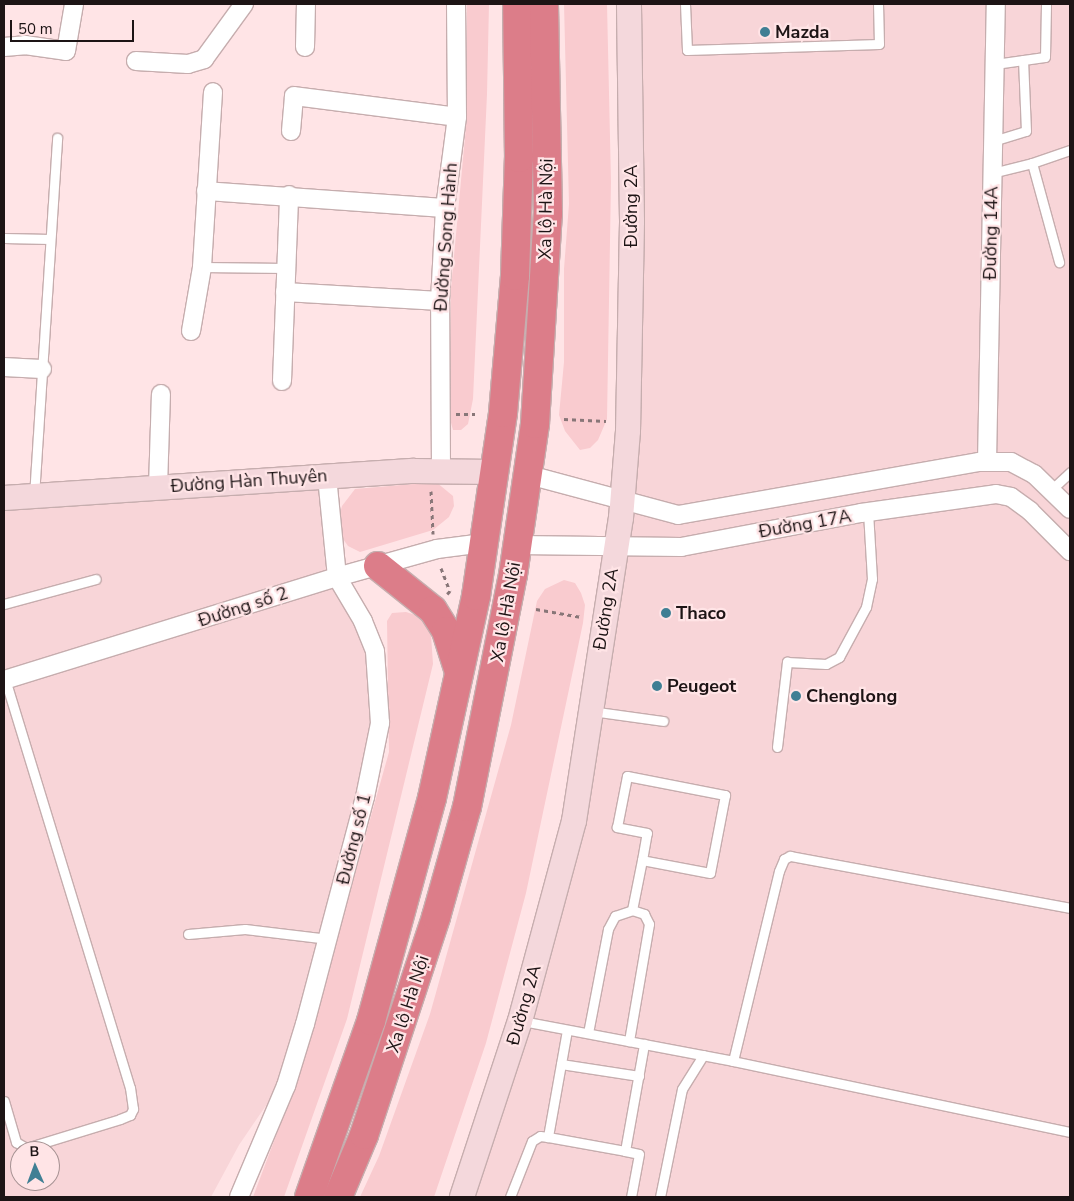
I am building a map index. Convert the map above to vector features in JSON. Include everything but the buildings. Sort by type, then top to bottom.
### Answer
[{"type":"highway","name":"Xa lộ Hà Nội","points":[[309,1197],[371,1021],[432,798],[460,674],[484,543],[504,413],[515,276],[519,158],[517,4]]},
{"type":"highway","name":"Xa lộ Hà Nội","points":[[338,1197],[364,1135],[402,1022],[467,807],[518,546],[529,475],[548,214],[544,4]]},
{"type":"highway","points":[[494,472],[529,475]]},
{"type":"highway","points":[[484,543],[518,546]]},
{"type":"highway","points":[[378,566],[433,610],[446,630],[460,674]]},
{"type":"street","points":[[4,47],[25,45],[66,51],[74,4]]},
{"type":"street","points":[[136,61],[188,64],[204,59],[244,4]]},
{"type":"street","points":[[304,47],[306,4]]},
{"type":"street","points":[[445,4],[456,4]]},
{"type":"street","name":"Đường Song Hành","points":[[436,478],[440,300],[445,208],[457,117],[456,4]]},
{"type":"street","name":"Đường 2A","points":[[462,1197],[520,1020],[574,821],[616,546],[628,431],[632,231],[629,4]]},
{"type":"street","name":"Đường 14A","points":[[987,462],[996,4]]},
{"type":"street","points":[[191,331],[202,267],[213,92]]},
{"type":"street","points":[[291,131],[294,96],[457,117]]},
{"type":"street","points":[[206,191],[289,195],[445,208]]},
{"type":"street","points":[[282,381],[289,195]]},
{"type":"street","points":[[285,292],[440,300]]},
{"type":"street","points":[[4,367],[42,369]]},
{"type":"street","points":[[158,488],[161,394]]},
{"type":"street","name":"Đường 17A","points":[[529,475],[622,502],[678,515],[987,462],[1011,462],[1034,474],[1070,509]]},
{"type":"street","name":"Đường Hàn Thuyên","points":[[4,498],[327,476],[436,478],[494,472]]},
{"type":"street","name":"Đường số 1","points":[[239,1197],[286,1086],[329,939],[365,797],[380,723],[374,650],[363,621],[337,577],[327,476]]},
{"type":"street","name":"Đường 17A","points":[[518,546],[681,547],[868,512],[996,494],[1011,497],[1030,511],[1070,551]]},
{"type":"street","name":"Đường số 2","points":[[5,680],[337,577],[437,549],[484,543]]},
{"type":"lane","points":[[685,4],[687,50],[879,44],[878,4]]},
{"type":"lane","points":[[995,64],[1045,57],[1046,4]]},
{"type":"lane","points":[[992,142],[1026,131],[1023,60]]},
{"type":"lane","points":[[34,496],[56,138]]},
{"type":"lane","points":[[992,174],[1070,150]]},
{"type":"lane","points":[[1032,163],[1059,262]]},
{"type":"lane","points":[[4,238],[50,239]]},
{"type":"lane","points":[[202,267],[286,268]]},
{"type":"lane","points":[[1051,490],[1070,472]]},
{"type":"lane","points":[[777,748],[787,662],[826,664],[839,657],[866,607],[872,579],[868,512]]},
{"type":"lane","points":[[4,604],[96,579]]},
{"type":"lane","points":[[4,1101],[16,1142],[26,1148],[120,1119],[130,1115],[133,1109],[130,1088],[5,680]]},
{"type":"lane","points":[[591,710],[663,721]]},
{"type":"lane","points":[[632,910],[647,833],[617,827],[627,776],[725,795],[710,872],[642,860]]},
{"type":"lane","points":[[733,1061],[780,864],[790,856],[1070,908]]},
{"type":"lane","points":[[588,1033],[608,929],[615,916],[632,910],[644,914],[649,924],[630,1041]]},
{"type":"lane","points":[[188,934],[245,929],[329,939]]},
{"type":"lane","points":[[520,1020],[733,1061],[1070,1132]]},
{"type":"lane","points":[[548,1137],[567,1030]]},
{"type":"lane","points":[[625,1151],[644,1044]]},
{"type":"lane","points":[[660,1197],[682,1089],[703,1055]]},
{"type":"lane","points":[[561,1064],[639,1076]]},
{"type":"lane","points":[[510,1197],[532,1142],[540,1136],[638,1154],[631,1197]]},
{"type":"path","points":[[449,414],[475,414]]},
{"type":"path","points":[[564,419],[606,421]]},
{"type":"path","points":[[434,535],[436,478]]},
{"type":"path","points":[[441,568],[450,591]]},
{"type":"path","points":[[536,608],[581,617]]},
{"type":"shaded area","points":[[467,4],[489,4],[487,94],[473,399],[468,424],[461,430],[453,430],[450,419],[451,288],[467,116]]},
{"type":"shaded area","points":[[564,4],[607,4],[611,182],[607,419],[598,440],[590,448],[580,450],[565,431],[559,415],[564,362],[564,269],[569,204]]},
{"type":"shaded area","points":[[639,4],[1070,4],[1070,1197],[473,1197],[530,1019],[631,517]]},
{"type":"shaded area","points":[[436,482],[453,496],[454,506],[449,517],[433,530],[360,552],[348,546],[341,536],[338,521],[342,506],[355,489]]},
{"type":"shaded area","points":[[323,486],[346,600],[369,653],[374,722],[360,793],[280,1085],[239,1145],[211,1197],[4,1197],[4,508]]},
{"type":"shaded area","points":[[564,580],[575,583],[581,593],[585,605],[583,623],[526,893],[486,1043],[434,1197],[360,1197],[379,1156],[430,1014],[511,725],[537,601],[545,589]]},
{"type":"shaded area","points":[[406,612],[422,617],[427,624],[431,635],[433,664],[347,1019],[284,1197],[253,1197],[297,1080],[389,752],[387,621],[392,613]]},
{"type":"place","name":"Mazda","points":[[765,32]]},
{"type":"place","name":"Thaco","points":[[666,613]]},
{"type":"place","name":"Peugeot","points":[[657,686]]},
{"type":"place","name":"Chenglong","points":[[796,696]]}]
